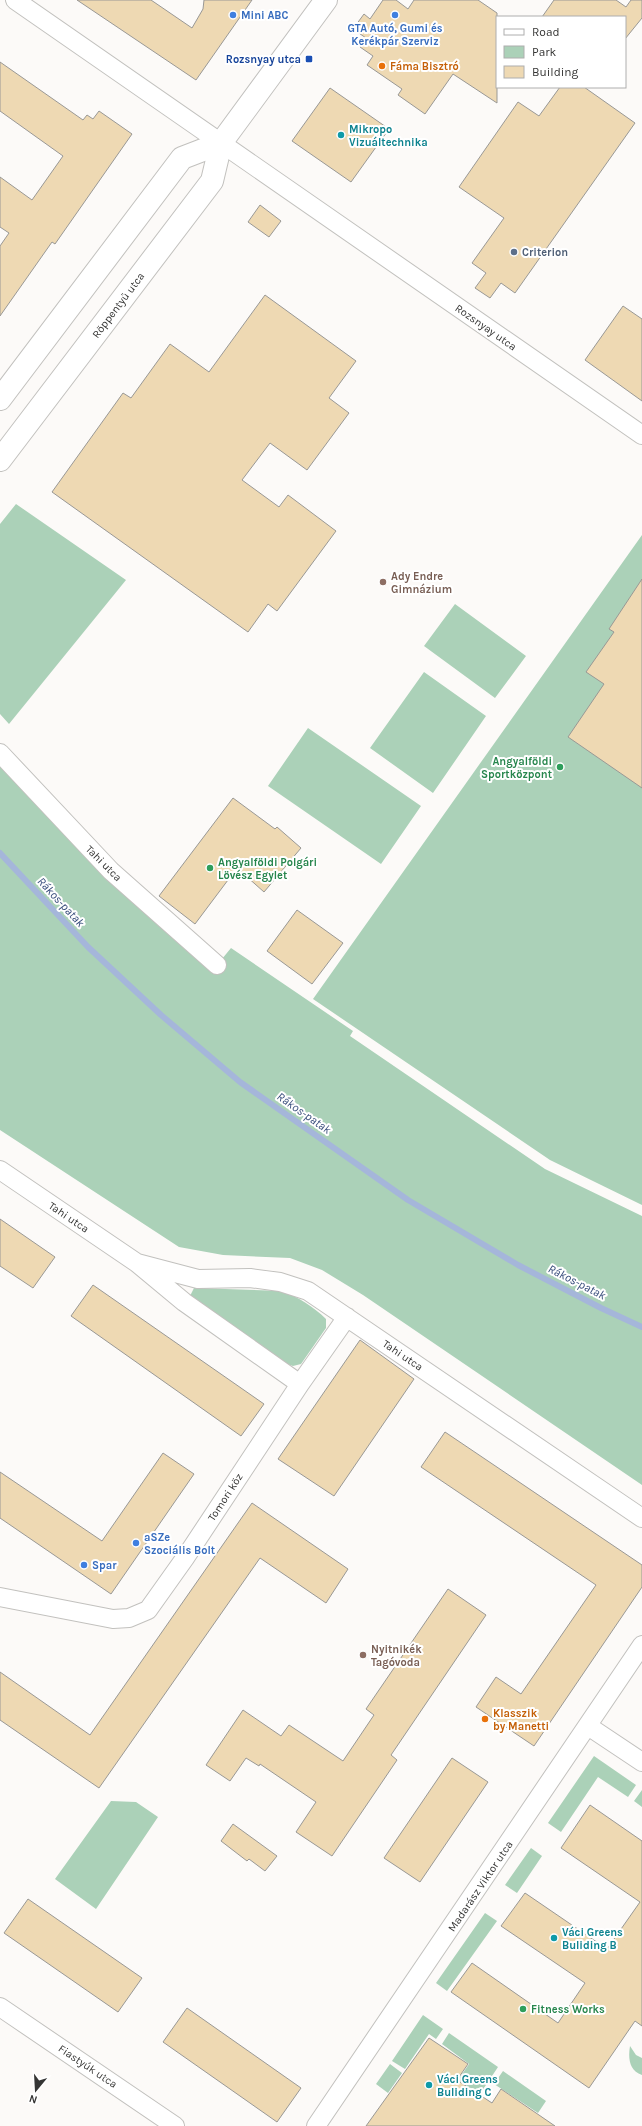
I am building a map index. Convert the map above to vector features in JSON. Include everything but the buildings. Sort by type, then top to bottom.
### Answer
[{"type":"street","name":"Rozsnyay utca","points":[[15,0],[642,435]]},
{"type":"street","name":"Röppentyű utca","points":[[0,460],[212,181],[221,143],[326,0]]},
{"type":"street","points":[[0,399],[182,158],[221,143]]},
{"type":"street","name":"Tahi utca","points":[[0,753],[111,871],[217,965]]},
{"type":"street","name":"Tahi utca","points":[[0,1170],[137,1263],[184,1302],[300,1384]]},
{"type":"street","name":"Tahi utca","points":[[137,1263],[198,1280],[250,1278],[280,1282],[308,1290],[642,1518]]},
{"type":"street","name":"Tomori köz","points":[[0,1597],[113,1619],[129,1618],[148,1610],[185,1558],[300,1384],[347,1317]]},
{"type":"street","name":"Madarász Viktor utca","points":[[316,2126],[642,1645]]},
{"type":"street","points":[[588,1726],[642,1762]]},
{"type":"street","name":"Fiastyúk utca","points":[[0,2007],[175,2126]]},
{"type":"green space","points":[[16,504],[126,580],[9,724],[0,714],[0,524]]},
{"type":"green space","name":"Angyalföldi Sportközpont","points":[[642,535],[642,1205],[550,1160],[313,999]]},
{"type":"green space","points":[[455,604],[526,656],[495,698],[424,646]]},
{"type":"green space","points":[[424,672],[486,716],[433,793],[370,748]]},
{"type":"green space","points":[[308,728],[421,806],[381,864],[268,786]]},
{"type":"green space","points":[[0,753],[217,965],[231,948],[353,1031],[350,1036],[545,1169],[642,1216],[642,1485],[363,1295],[322,1270],[290,1258],[223,1255],[179,1247],[0,1130]]},
{"type":"green space","points":[[194,1288],[282,1291],[294,1296],[316,1310],[326,1319],[326,1328],[301,1364],[293,1366],[284,1363],[190,1296]]},
{"type":"green space","points":[[594,1756],[636,1785],[628,1797],[598,1777],[561,1832],[548,1823]]},
{"type":"green space","points":[[642,1790],[642,1807],[634,1801]]},
{"type":"green space","points":[[111,1801],[136,1802],[158,1817],[96,1909],[55,1879]]},
{"type":"green space","points":[[531,1848],[542,1856],[517,1893],[505,1885]]},
{"type":"green space","points":[[485,1913],[497,1921],[447,1991],[436,1983]]},
{"type":"green space","points":[[423,2015],[443,2029],[436,2039],[429,2034],[405,2069],[392,2061]]},
{"type":"green space","points":[[449,2033],[498,2067],[480,2094],[458,2080],[469,2064],[442,2044]]},
{"type":"green space","points":[[630,2046],[636,2055],[642,2058],[642,2075],[634,2070],[630,2064]]},
{"type":"green space","points":[[390,2064],[402,2073],[388,2093],[376,2084]]},
{"type":"green space","points":[[503,2071],[546,2101],[538,2113],[494,2084]]},
{"type":"waterway","name":"Rákos-patak","points":[[0,853],[88,947],[161,1015],[240,1082],[408,1200],[518,1265],[601,1308],[642,1327]]},
{"type":"place","name":"Mini ABC","points":[[233,15]]},
{"type":"place","name":"GTA Autó, Gumi és Kerékpár Szerviz","points":[[395,15]]},
{"type":"place","name":"Rozsnyay utca","points":[[309,59]]},
{"type":"place","name":"Fáma Bisztró","points":[[382,66]]},
{"type":"place","name":"Mikropo Vizuáltechnika","points":[[341,135]]},
{"type":"place","name":"Criterion","points":[[514,252]]},
{"type":"place","name":"Ady Endre Gimnázium","points":[[383,582]]},
{"type":"place","name":"Angyalföldi Sportközpont","points":[[560,767]]},
{"type":"place","name":"Angyalföldi Polgári Lövész Egylet","points":[[210,868]]},
{"type":"place","name":"aSZe Szociális Bolt","points":[[136,1543]]},
{"type":"place","name":"Spar","points":[[84,1565]]},
{"type":"place","name":"Nyitnikék Tagóvoda","points":[[363,1655]]},
{"type":"place","name":"Klasszik by Manetti","points":[[485,1719]]},
{"type":"place","name":"Váci Greens Buliding B","points":[[554,1938]]},
{"type":"place","name":"Fitness Works","points":[[523,2009]]},
{"type":"place","name":"Váci Greens Buliding C","points":[[429,2085]]}]
